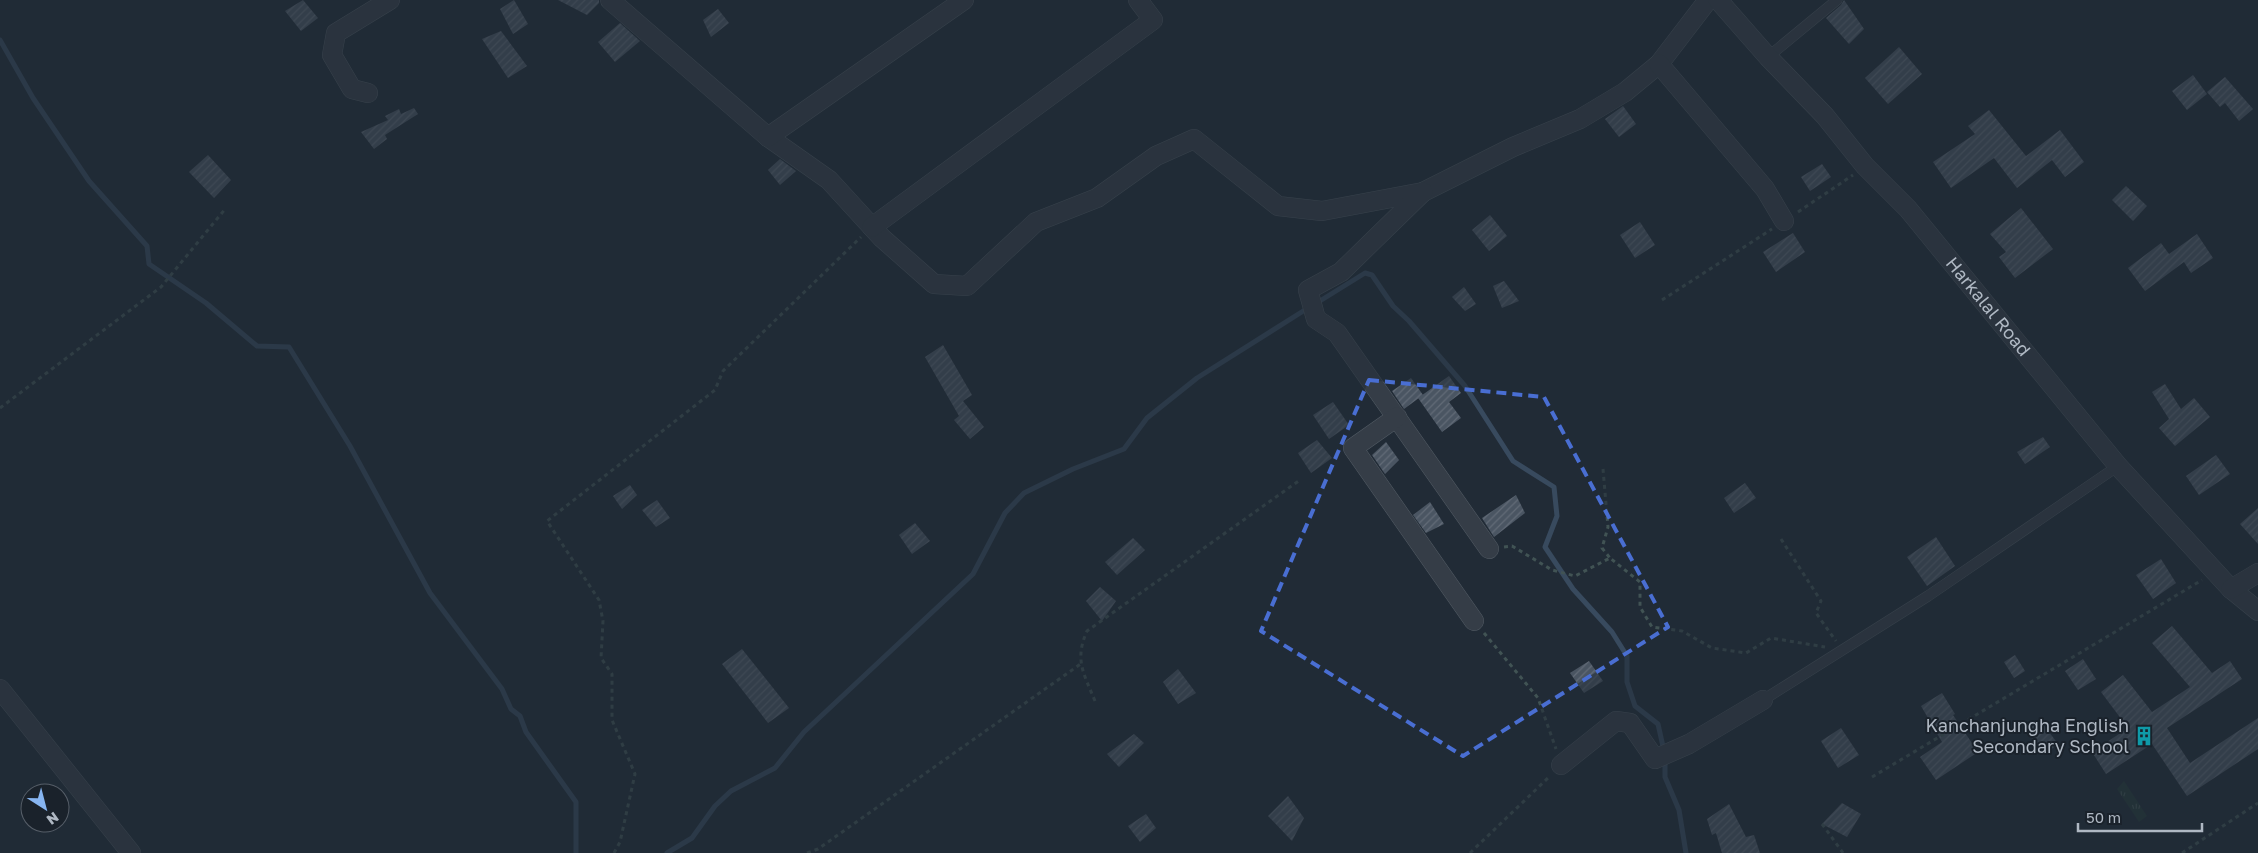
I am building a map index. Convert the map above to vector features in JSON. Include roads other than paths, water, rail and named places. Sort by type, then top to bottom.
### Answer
[{"type":"street","points":[[368,93],[352,89],[332,55],[336,33],[390,0]]},
{"type":"street","points":[[610,0],[768,137],[829,180],[872,227],[934,284],[967,286],[1036,222],[1097,198],[1156,156],[1194,139],[1278,206],[1322,211],[1423,192],[1513,148],[1580,119],[1625,92],[1659,64],[1708,0]]},
{"type":"street","points":[[768,137],[964,0]]},
{"type":"street","points":[[872,227],[1153,20],[1138,0]]},
{"type":"street","name":"Harkalal Road","points":[[1718,0],[1768,57],[1825,116],[1865,166],[1908,209],[2118,466],[2215,572],[2258,611]]},
{"type":"street","points":[[1659,64],[1765,189],[1784,221]]},
{"type":"street","points":[[1423,192],[1342,272],[1308,290],[1316,319],[1337,333],[1489,549]]},
{"type":"street","points":[[1397,417],[1353,448],[1474,621]]},
{"type":"street","points":[[2231,588],[2258,573]]},
{"type":"street","points":[[0,689],[131,853]]},
{"type":"street","points":[[1561,765],[1616,721],[1630,723],[1655,759],[1689,744],[1763,700]]},
{"type":"lane","points":[[1768,57],[1837,0]]},
{"type":"lane","points":[[1763,700],[1928,596],[2118,466]]},
{"type":"waterway","points":[[0,40],[33,98],[89,181],[147,246],[149,264],[206,303],[257,346],[289,347],[350,446],[430,593],[502,689],[511,709],[520,716],[526,732],[576,802],[576,853]]},
{"type":"waterway","points":[[1315,304],[1365,273],[1372,275],[1393,306],[1409,321],[1465,386],[1513,461],[1554,487],[1557,516],[1545,547],[1573,589],[1612,632],[1627,656],[1627,682],[1635,706],[1658,724],[1664,751]]},
{"type":"waterway","points":[[667,853],[692,838],[715,806],[731,791],[775,768],[804,732],[973,574],[1005,513],[1024,493],[1073,469],[1124,449],[1147,418],[1197,378],[1308,308]]},
{"type":"waterway","points":[[1665,759],[1665,777],[1679,810],[1686,853]]},
{"type":"place","name":"Kanchanjungha English Secondary School","points":[[2144,736]]}]
